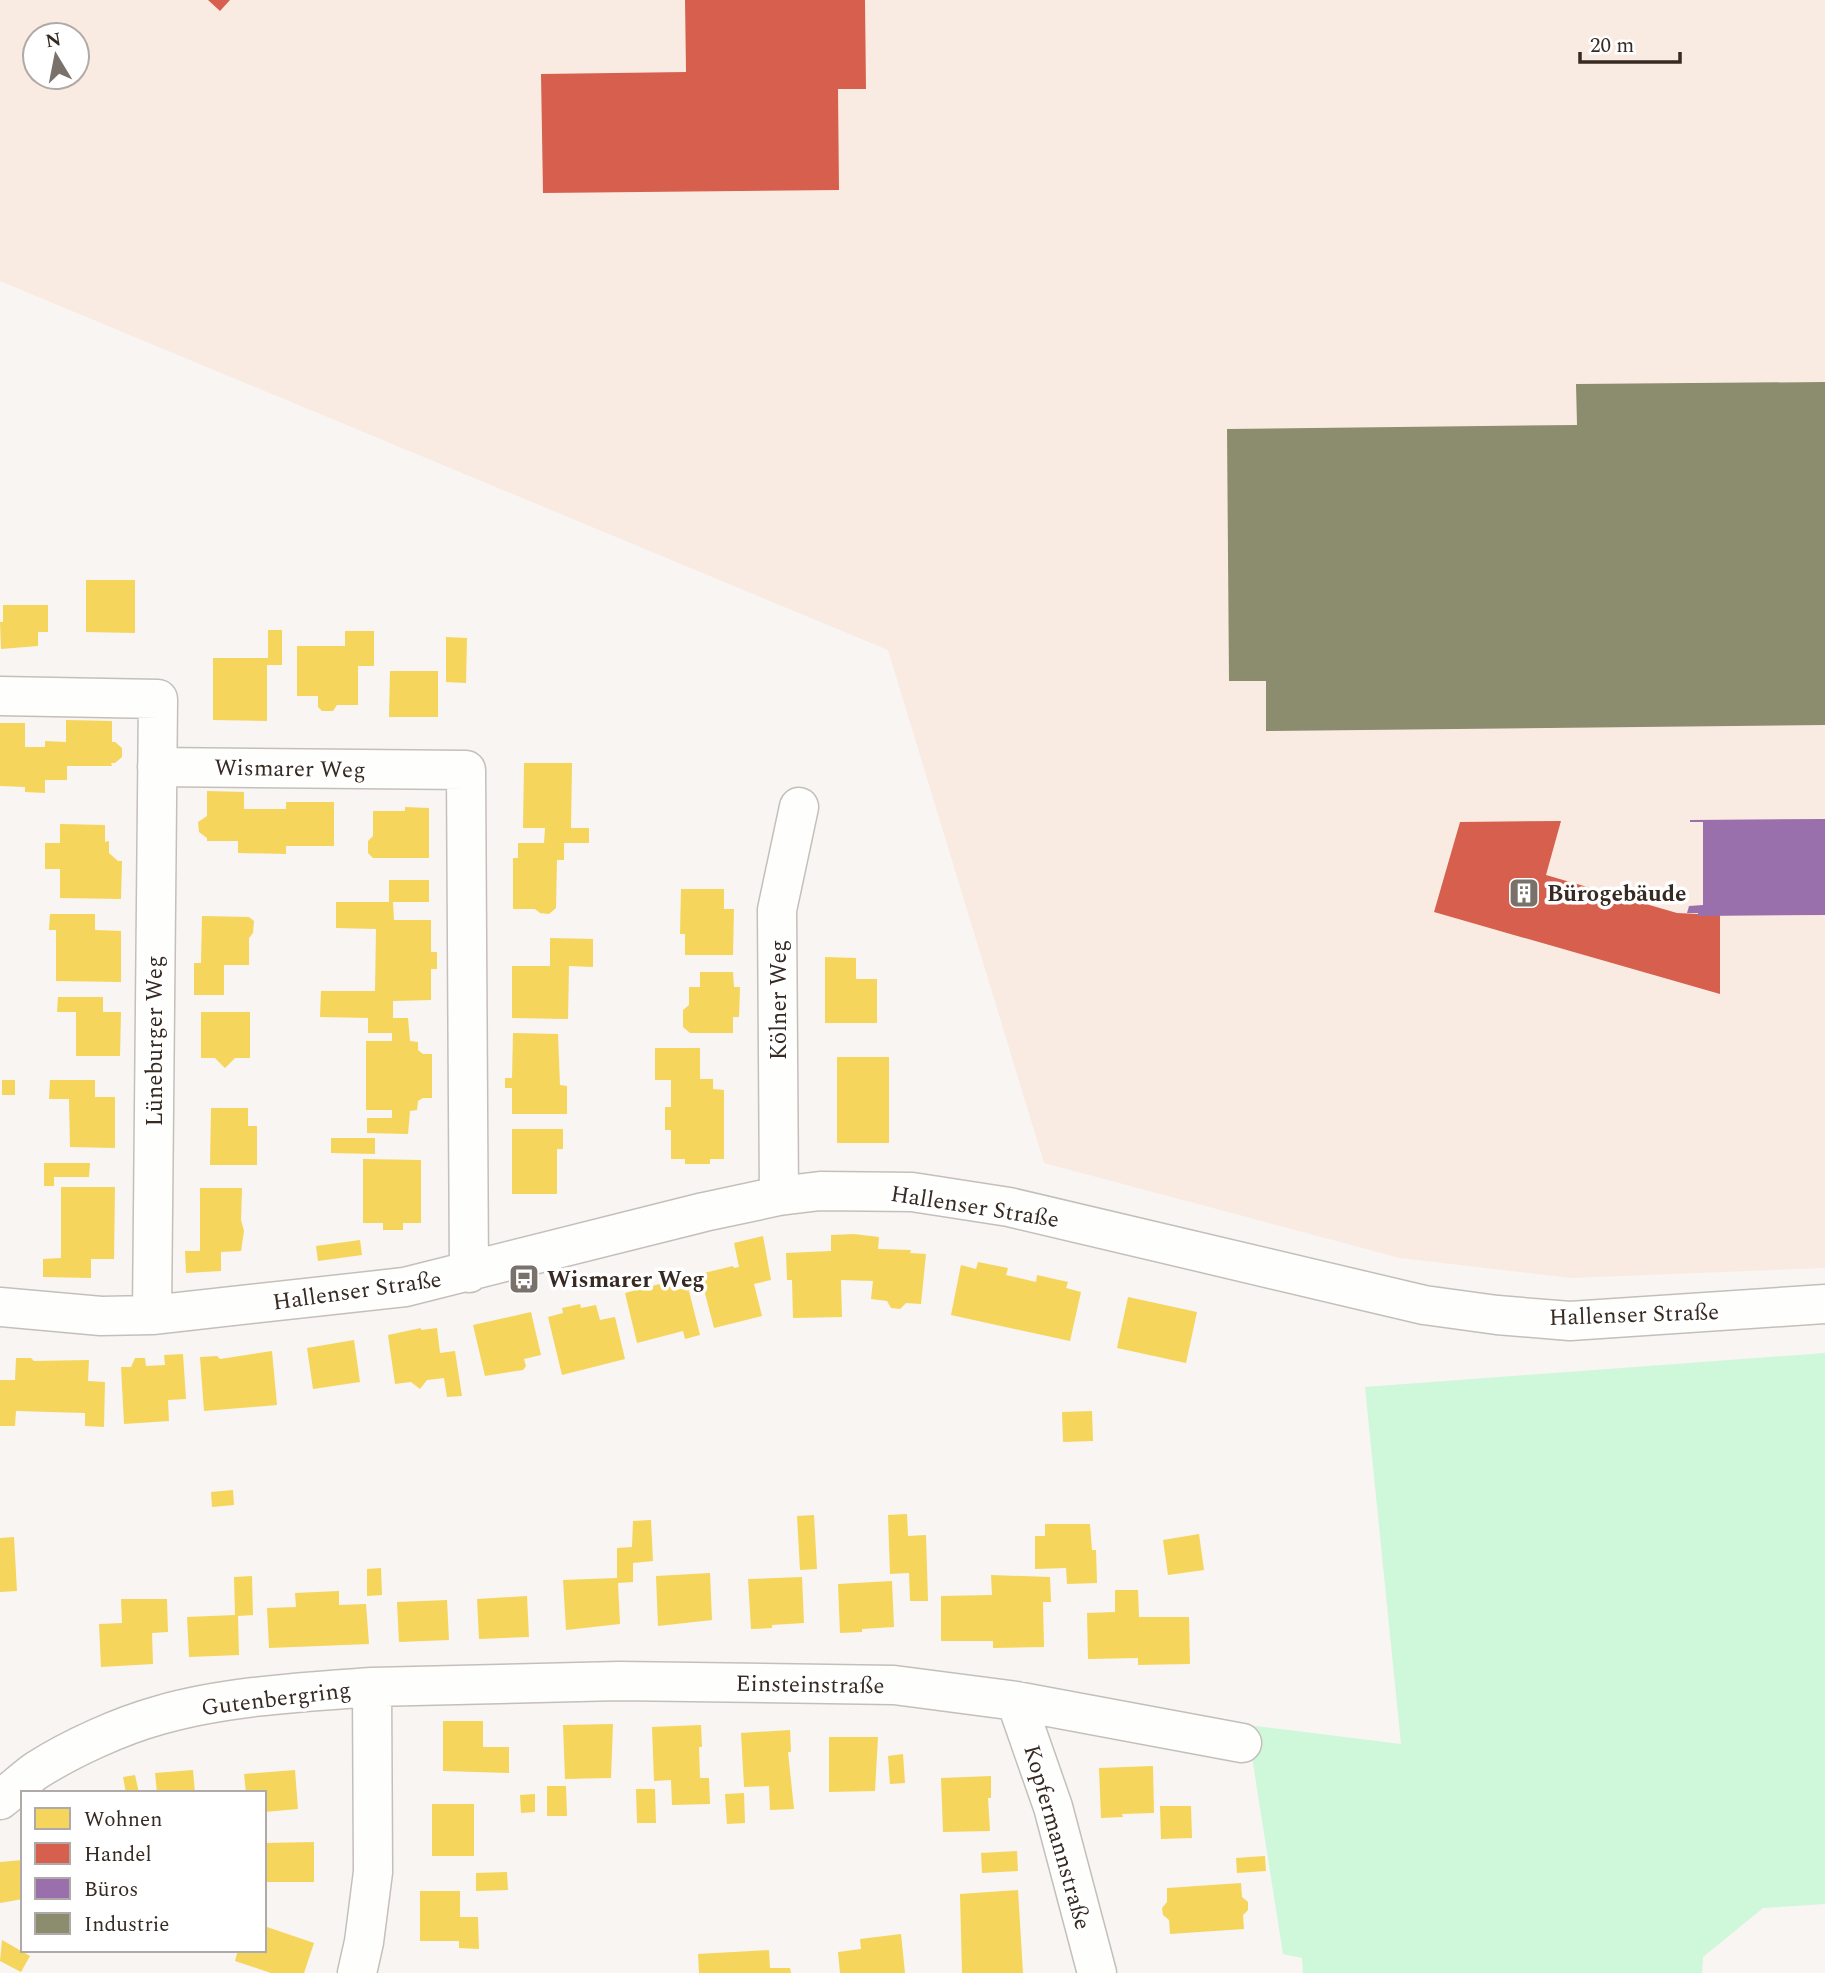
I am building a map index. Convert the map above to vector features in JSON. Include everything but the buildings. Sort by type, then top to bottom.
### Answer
[{"type":"street","name":"Lüneburger Weg","points":[[0,696],[158,699],[152,1315]]},
{"type":"street","name":"Wismarer Weg","points":[[157,767],[467,770],[469,1273]]},
{"type":"street","name":"Kölner Weg","points":[[779,1196],[777,910],[799,807]]},
{"type":"street","name":"Hallenser Straße","points":[[0,1307],[101,1316],[152,1315],[405,1287],[704,1212],[779,1196],[820,1191],[912,1192],[1009,1207],[1424,1305],[1497,1315],[1570,1321],[1825,1304]]},
{"type":"street","name":"Einsteinstraße","points":[[372,1687],[619,1681],[894,1685],[1016,1701],[1242,1743]]},
{"type":"street","name":"Gutenbergring","points":[[0,1801],[37,1770],[95,1740],[159,1715],[239,1700],[372,1687],[373,1872],[357,1973]]},
{"type":"street","name":"Kopfermannstraße","points":[[1016,1701],[1053,1807],[1097,1973]]},
{"type":"shaded area","points":[[0,0],[1825,0],[1825,1268],[1571,1278],[1400,1258],[1044,1163],[888,650],[0,281]]},
{"type":"green space","points":[[1825,1353],[1825,1904],[1763,1908],[1703,1957],[1702,1973],[1303,1973],[1302,1958],[1283,1954],[1247,1725],[1401,1744],[1365,1387]]},
{"type":"place","name":"Bürogebäude","points":[[1524,893]]},
{"type":"place","name":"Wismarer Weg","points":[[524,1279]]}]
